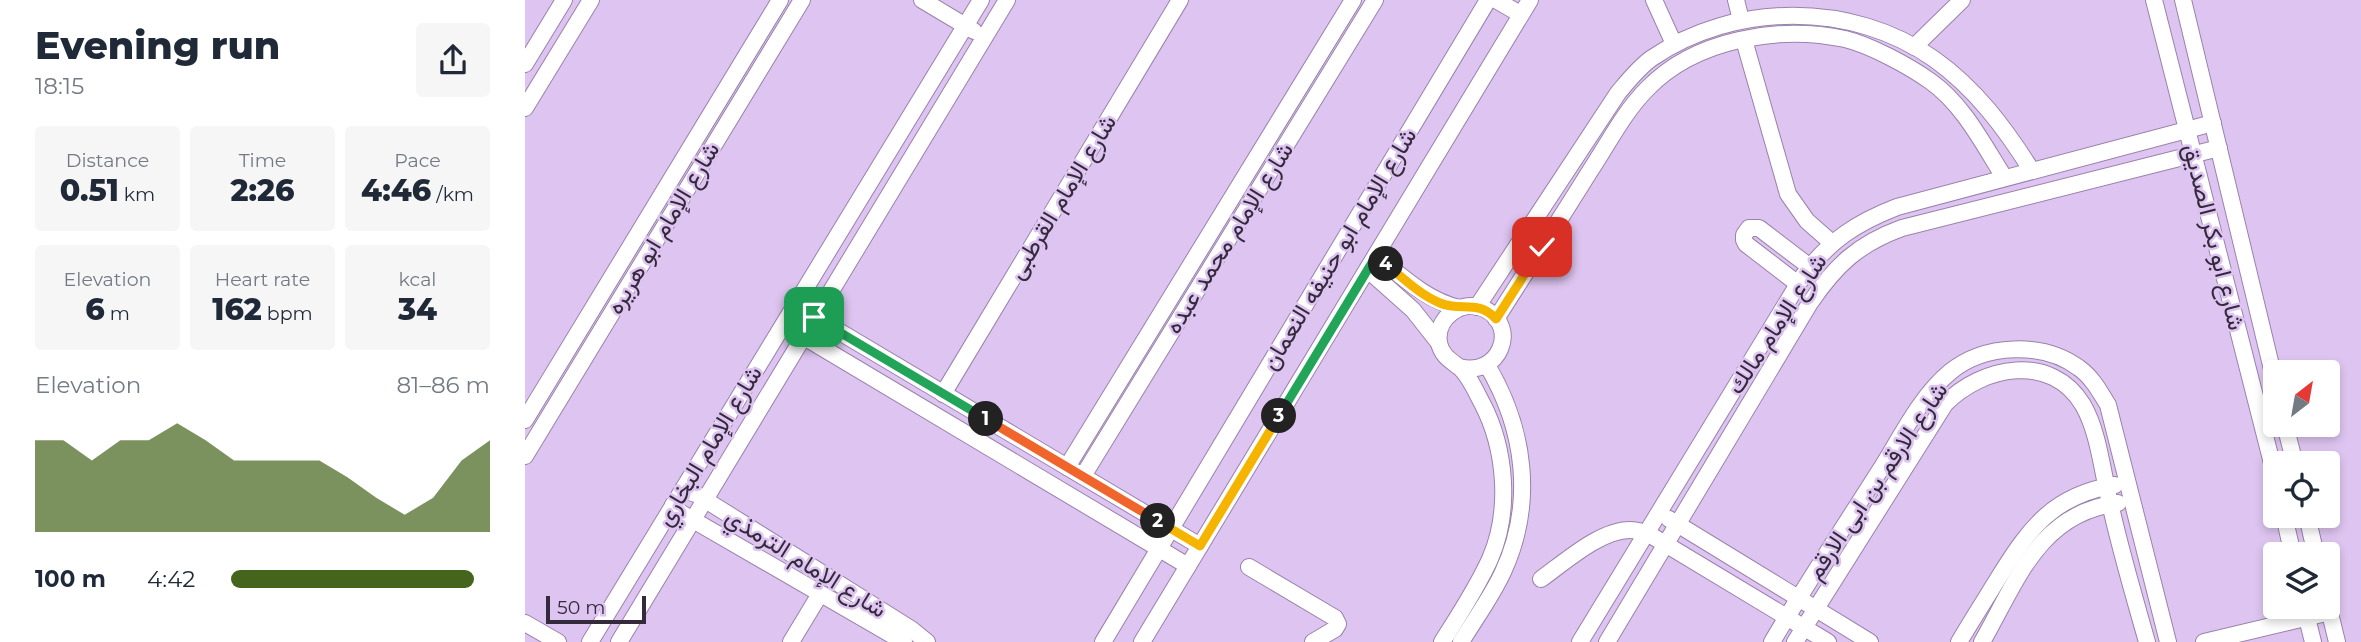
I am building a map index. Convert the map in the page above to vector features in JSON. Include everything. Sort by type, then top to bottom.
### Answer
[{"type":"street","points":[[525,64],[564,0]]},
{"type":"street","points":[[525,108],[590,0]]},
{"type":"street","name":"شارع الإمام ابو هريره","points":[[525,420],[781,0]]},
{"type":"street","points":[[922,0],[984,37]]},
{"type":"street","name":"شارع الإمام البخاري","points":[[619,642],[1007,0]]},
{"type":"street","name":"شارع الإمام القرطبى","points":[[943,394],[1180,0]]},
{"type":"street","name":"شارع الإمام محمد عبده","points":[[1067,467],[1353,0]]},
{"type":"street","name":"شارع الإمام محمد عبده","points":[[1083,476],[1375,0]]},
{"type":"street","name":"شارع الإمام ابو حنيفه النعمان","points":[[1103,642],[1173,530],[1488,0]]},
{"type":"street","points":[[1496,0],[1520,15]]},
{"type":"street","name":"شارع الإمام ابو حنيفه النعمان","points":[[1142,642],[1530,0]]},
{"type":"street","points":[[1654,0],[1674,44]]},
{"type":"street","points":[[1735,0],[1741,20]]},
{"type":"street","points":[[1914,47],[1962,0]]},
{"type":"street","name":"شارع ابو بكر الصديق","points":[[2154,0],[2269,451]]},
{"type":"street","name":"شارع ابو بكر الصديق","points":[[2183,0],[2270,360]]},
{"type":"street","name":"شارع الإمام ابو هريره","points":[[525,456],[798,1]]},
{"type":"street","points":[[974,2],[996,18]]},
{"type":"street","name":"شارع الإمام البخاري","points":[[590,642],[965,26],[974,2]]},
{"type":"street","points":[[1477,307],[1618,93],[1649,60],[1674,44],[1741,20],[1777,16],[1821,17],[1883,32],[1914,47],[1951,72],[1983,103],[2009,134],[2032,171]]},
{"type":"street","points":[[1496,319],[1634,103],[1657,80],[1683,61],[1744,40],[1814,34],[1848,40],[1895,60],[1931,82],[1953,102],[2004,177]]},
{"type":"street","points":[[1744,40],[1788,194],[1807,221],[1832,243]]},
{"type":"street","name":"شارع الإمام مالك","points":[[1580,642],[1798,284],[1832,243],[1868,218],[1897,207],[2213,123]]},
{"type":"street","name":"شارع الإمام مالك","points":[[1607,642],[1810,303],[1833,271],[1864,245],[1902,228],[2219,148]]},
{"type":"street","points":[[1798,284],[1746,244],[1746,231],[1749,228],[1759,228],[1810,267]]},
{"type":"street","points":[[1206,240],[1222,249]]},
{"type":"street","points":[[1372,263],[1440,303],[1459,308],[1477,307],[1496,319],[1502,344],[1494,359],[1487,365],[1473,369],[1459,367]]},
{"type":"street","points":[[1372,263],[1439,343],[1446,358],[1459,367],[1483,405],[1492,426],[1500,458],[1503,491],[1498,535],[1491,556],[1470,598],[1442,642]]},
{"type":"street","points":[[795,306],[1200,546]]},
{"type":"street","points":[[1439,343],[1445,318],[1459,308]]},
{"type":"street","points":[[590,312],[606,322]]},
{"type":"street","points":[[783,325],[1188,566]]},
{"type":"street","name":"شارع الارقم بن ابى الارقم","points":[[1772,642],[1935,387],[1966,361],[1979,355],[2010,349],[2050,352],[2079,367],[2095,383],[2108,405],[2168,642]]},
{"type":"street","points":[[1461,642],[1502,575],[1517,533],[1522,501],[1522,468],[1514,424],[1487,365]]},
{"type":"street","name":"شارع الارقم بن ابى الارقم","points":[[1795,642],[1945,404],[1957,391],[1988,375],[2008,370],[2029,370],[2049,376],[2067,387],[2081,403],[2091,421],[2147,642]]},
{"type":"street","points":[[1895,447],[1911,457]]},
{"type":"street","points":[[1959,642],[2030,530],[2050,512],[2072,498],[2128,483]]},
{"type":"street","name":"شارع الإمام الترمذي","points":[[683,490],[693,492],[706,500],[911,629],[927,642]]},
{"type":"street","points":[[1982,642],[2041,541],[2067,520],[2110,504],[2132,501]]},
{"type":"street","name":"شارع الإمام الترمذي","points":[[673,505],[677,511],[904,642]]},
{"type":"street","points":[[1660,513],[1870,642]]},
{"type":"street","points":[[1541,579],[1579,552],[1613,533],[1630,530],[1647,533],[1828,642]]},
{"type":"street","points":[[1249,566],[1335,618],[1338,624],[1335,629],[1313,642]]},
{"type":"street","points":[[805,585],[815,581],[818,570]]},
{"type":"street","points":[[791,642],[827,598],[845,587]]},
{"type":"street","points":[[2204,642],[2282,619]]},
{"type":"street","points":[[2308,619],[2313,642]]},
{"type":"street","points":[[2332,619],[2337,642]]},
{"type":"street","points":[[525,623],[558,642]]},
{"type":"route","points":[[814,317],[1200,546],[1376,256],[1422,293],[1440,303],[1459,308],[1477,307],[1491,313],[1496,319],[1542,247]]}]
